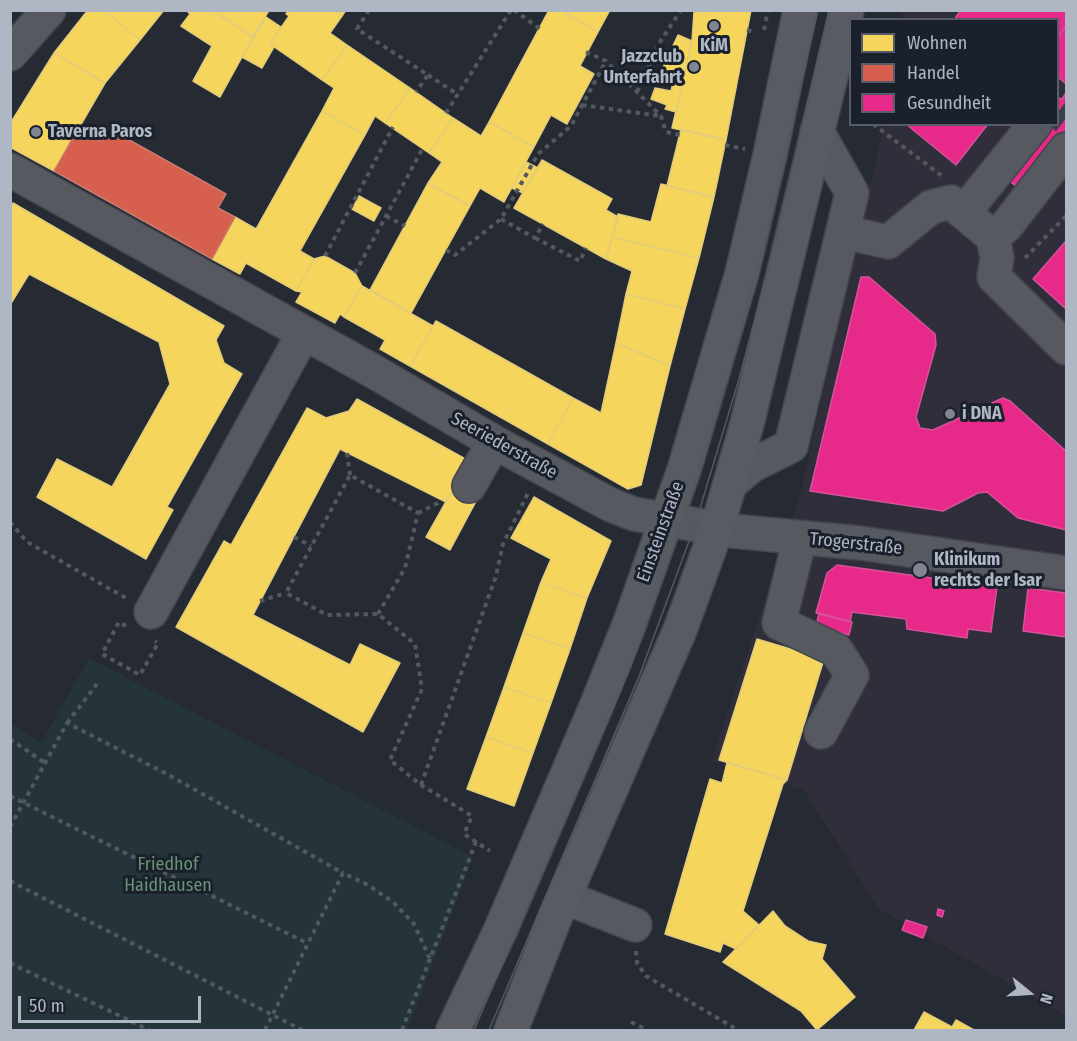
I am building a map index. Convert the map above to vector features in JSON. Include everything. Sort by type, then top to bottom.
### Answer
[{"type":"main road","name":"Einsteinstraße","points":[[453,1030],[501,930],[595,709],[665,521],[710,387],[741,273],[770,155],[800,10]]},
{"type":"main road","points":[[511,1030],[564,897],[683,639],[730,484],[847,10]]},
{"type":"street","points":[[10,54],[49,10]]},
{"type":"street","points":[[965,212],[1033,126]]},
{"type":"street","points":[[730,484],[751,466],[791,446],[852,193],[818,130]]},
{"type":"street","points":[[993,237],[1006,225],[1066,150]]},
{"type":"street","name":"Seeriederstraße","points":[[10,170],[373,371],[494,442],[611,505],[634,514],[665,521],[717,528]]},
{"type":"street","points":[[844,232],[888,242],[931,207],[951,202],[993,237],[997,258],[994,277],[1066,348]]},
{"type":"street","points":[[143,626],[303,334]]},
{"type":"street","points":[[456,493],[494,442]]},
{"type":"street","name":"Trogerstraße","points":[[717,528],[860,543],[1066,573]]},
{"type":"street","points":[[800,538],[779,623],[836,650],[852,675],[821,732]]},
{"type":"street","points":[[564,897],[634,925]]},
{"type":"path","points":[[369,10],[357,28],[458,94]]},
{"type":"path","points":[[446,112],[513,10],[540,29]]},
{"type":"path","points":[[637,92],[660,42],[681,10]]},
{"type":"path","points":[[766,16],[768,10]]},
{"type":"path","points":[[747,30],[754,32]]},
{"type":"path","points":[[586,52],[606,61],[661,117],[666,132],[680,135]]},
{"type":"path","points":[[446,250],[455,255],[501,219],[538,154],[572,126],[606,61]]},
{"type":"path","points":[[416,92],[428,75]]},
{"type":"path","points":[[582,105],[661,117]]},
{"type":"path","points":[[325,256],[393,127]]},
{"type":"path","points":[[725,145],[736,147]]},
{"type":"path","points":[[355,273],[423,148]]},
{"type":"path","points":[[386,216],[405,226]]},
{"type":"path","points":[[1001,283],[1066,216]]},
{"type":"path","points":[[501,219],[580,261],[586,248]]},
{"type":"path","points":[[535,238],[543,224]]},
{"type":"path","points":[[260,601],[286,593],[350,475],[346,453]]},
{"type":"path","points":[[350,475],[418,513]]},
{"type":"path","points":[[378,614],[405,568],[418,513],[456,493]]},
{"type":"path","points":[[421,785],[517,512]]},
{"type":"path","points":[[10,522],[27,543],[143,626],[158,643],[141,675],[102,654],[119,622],[143,626]]},
{"type":"path","points":[[294,537],[311,546]]},
{"type":"path","points":[[286,593],[327,615],[378,614],[415,644],[422,689],[390,760],[421,785],[472,816],[464,834],[490,851]]},
{"type":"path","points":[[10,827],[67,723],[97,684]]},
{"type":"path","points":[[67,723],[167,774],[368,885],[393,902],[414,924],[430,959]]},
{"type":"path","points":[[10,739],[45,763]]},
{"type":"path","points":[[10,796],[307,943]]},
{"type":"path","points":[[402,1030],[476,842]]},
{"type":"path","points":[[265,1030],[343,873]]},
{"type":"path","points":[[10,881],[302,1030]]},
{"type":"path","points":[[634,925],[637,963],[646,976],[738,1030]]},
{"type":"path","points":[[10,963],[149,1030]]},
{"type":"path","points":[[631,1022],[647,1030]]},
{"type":"shaded area","name":"Klinikum rechts der Isar","points":[[903,11],[1066,11],[1066,1016],[879,909],[804,790],[712,760],[801,491],[884,126],[1059,126],[1059,18],[901,18]]},
{"type":"green space","name":"Friedhof Haidhausen","points":[[89,658],[473,857],[408,1030],[11,1030],[11,722],[41,743]]},
{"type":"building: Wohnen","points":[[88,10],[104,10],[140,40],[105,83],[54,53]]},
{"type":"building: Wohnen","points":[[104,10],[164,10],[140,40]]},
{"type":"building: Wohnen","points":[[186,10],[212,10],[253,37],[220,97],[193,81],[212,46],[181,26],[190,14]]},
{"type":"building: Wohnen","points":[[212,10],[266,10],[268,12],[253,37]]},
{"type":"building: Wohnen","points":[[288,10],[333,10],[342,16],[330,33],[347,45],[322,80],[270,44],[289,16],[286,14]]},
{"type":"building: Wohnen","points":[[333,10],[346,10],[342,16]]},
{"type":"building: Wohnen","points":[[549,10],[560,10],[598,32],[580,66],[594,74],[567,124],[551,115],[534,147],[489,122]]},
{"type":"building: Wohnen","points":[[560,10],[610,10],[598,32]]},
{"type":"building: Wohnen","points":[[751,10],[726,140],[672,128],[692,41],[694,12]]},
{"type":"building: Wohnen","points":[[266,17],[281,27],[270,44],[274,47],[262,68],[242,57]]},
{"type":"building: Wohnen","points":[[678,35],[692,41],[676,112],[665,109],[667,105],[651,99],[655,88],[671,91],[673,83],[658,78]]},
{"type":"building: Wohnen","points":[[347,45],[410,88],[385,123],[375,116],[365,135],[322,111],[334,88],[322,80]]},
{"type":"building: Wohnen","points":[[54,53],[105,83],[54,171],[10,147],[10,124]]},
{"type":"building: Wohnen","points":[[410,88],[453,118],[429,153],[385,123]]},
{"type":"building: Wohnen","points":[[322,111],[365,135],[300,251],[314,259],[296,291],[246,263],[240,274],[212,259],[235,217],[256,229]]},
{"type":"building: Wohnen","points":[[453,118],[481,136],[489,122],[534,147],[504,202],[480,188],[470,206],[428,183],[442,162],[429,153]]},
{"type":"building: Wohnen","points":[[681,129],[726,140],[714,197],[667,186]]},
{"type":"building: Wohnen","points":[[542,160],[612,199],[606,210],[618,217],[606,259],[514,208]]},
{"type":"building: Wohnen","points":[[526,162],[538,168],[523,193],[512,188]]},
{"type":"building: Wohnen","points":[[428,183],[470,206],[411,313],[370,290]]},
{"type":"building: Wohnen","points":[[661,184],[714,197],[699,258],[612,237],[618,214],[651,222]]},
{"type":"building: Wohnen","points":[[359,196],[381,208],[374,221],[352,209]]},
{"type":"building: Wohnen","points":[[13,203],[224,326],[216,340],[224,363],[242,374],[167,507],[173,510],[146,559],[37,497],[57,459],[112,487],[170,384],[159,342],[29,274],[10,305],[10,208]]},
{"type":"building: Wohnen","points":[[612,237],[699,258],[685,309],[626,294],[632,271],[606,259]]},
{"type":"building: Wohnen","points":[[325,256],[355,273],[362,286],[344,317],[340,314],[335,323],[296,302],[302,292],[296,291],[314,259]]},
{"type":"building: Wohnen","points":[[362,286],[433,326],[410,366],[380,349],[385,340],[344,317]]},
{"type":"building: Wohnen","points":[[626,294],[685,309],[670,366],[616,343]]},
{"type":"building: Wohnen","points":[[436,321],[573,398],[548,444],[410,366]]},
{"type":"building: Wohnen","points":[[616,343],[670,366],[641,485],[628,489],[548,444],[573,398],[601,413]]},
{"type":"building: Wohnen","points":[[357,399],[469,461],[446,502],[340,449],[253,615],[350,665],[360,644],[400,663],[363,732],[176,627],[224,541],[231,545],[307,408],[326,418],[349,411]]},
{"type":"building: Wohnen","points":[[458,480],[481,492],[450,550],[426,537]]},
{"type":"building: Wohnen","points":[[534,497],[611,541],[587,598],[541,582],[551,559],[511,538]]},
{"type":"building: Wohnen","points":[[541,582],[587,598],[570,649],[523,633]]},
{"type":"building: Wohnen","points":[[523,633],[570,649],[551,703],[504,687]]},
{"type":"building: Wohnen","points":[[757,639],[824,659],[787,780],[719,760]]},
{"type":"building: Wohnen","points":[[504,687],[551,703],[533,753],[486,737]]},
{"type":"building: Wohnen","points":[[486,737],[533,753],[514,806],[467,789]]},
{"type":"building: Wohnen","points":[[727,763],[787,780],[783,784],[743,911],[759,925],[736,949],[723,943],[720,952],[665,934],[710,779],[722,783]]},
{"type":"building: Wohnen","points":[[773,911],[785,926],[808,941],[826,945],[822,959],[855,997],[817,1030],[801,1011],[723,962]]},
{"type":"building: Wohnen","points":[[924,1012],[952,1027],[956,1020],[974,1030],[914,1030]]},
{"type":"building: Handel","points":[[108,128],[226,194],[218,208],[235,217],[212,259],[54,171],[78,129],[100,141]]},
{"type":"building: Gesundheit","points":[[961,10],[1066,10],[1066,26],[1059,36],[1059,18],[955,18]]},
{"type":"building: Gesundheit","points":[[1066,26],[1066,84],[1059,78],[1059,36]]},
{"type":"building: Gesundheit","points":[[1066,93],[1066,146],[1022,191],[1006,178],[1037,126],[1059,126],[1059,98],[1062,99]]},
{"type":"building: Gesundheit","points":[[908,126],[986,126],[956,165]]},
{"type":"building: Gesundheit","points":[[1066,241],[1066,309],[1033,279]]},
{"type":"building: Gesundheit","points":[[861,277],[869,277],[935,334],[936,345],[916,417],[920,428],[933,430],[1003,398],[1010,401],[1066,451],[1066,530],[1018,518],[987,492],[978,493],[943,511],[810,491]]},
{"type":"building: Gesundheit","points":[[837,565],[997,587],[991,632],[968,629],[967,638],[907,629],[906,619],[852,612],[850,622],[816,613],[827,573]]},
{"type":"building: Gesundheit","points":[[1028,588],[1066,593],[1066,637],[1023,631]]},
{"type":"building: Gesundheit","points":[[819,613],[852,622],[849,635],[816,626]]},
{"type":"building: Gesundheit","points":[[938,909],[944,911],[942,917],[937,915]]},
{"type":"building: Gesundheit","points":[[906,920],[927,927],[923,938],[902,930]]},
{"type":"tunnel","points":[[1059,113],[1066,118]]},
{"type":"tram line","points":[[474,1030],[629,671],[682,524],[728,376],[767,234],[818,10]]},
{"type":"tram line","points":[[489,1030],[640,674],[695,525],[739,379],[777,236],[829,10]]},
{"type":"place","name":"KiM","points":[[714,26]]},
{"type":"place","name":"Jazzclub Unterfahrt","points":[[694,67]]},
{"type":"place","name":"Taverna Paros","points":[[36,132]]},
{"type":"place","name":"i DNA","points":[[950,414]]},
{"type":"place","name":"Klinikum rechts der Isar","points":[[920,570]]}]
